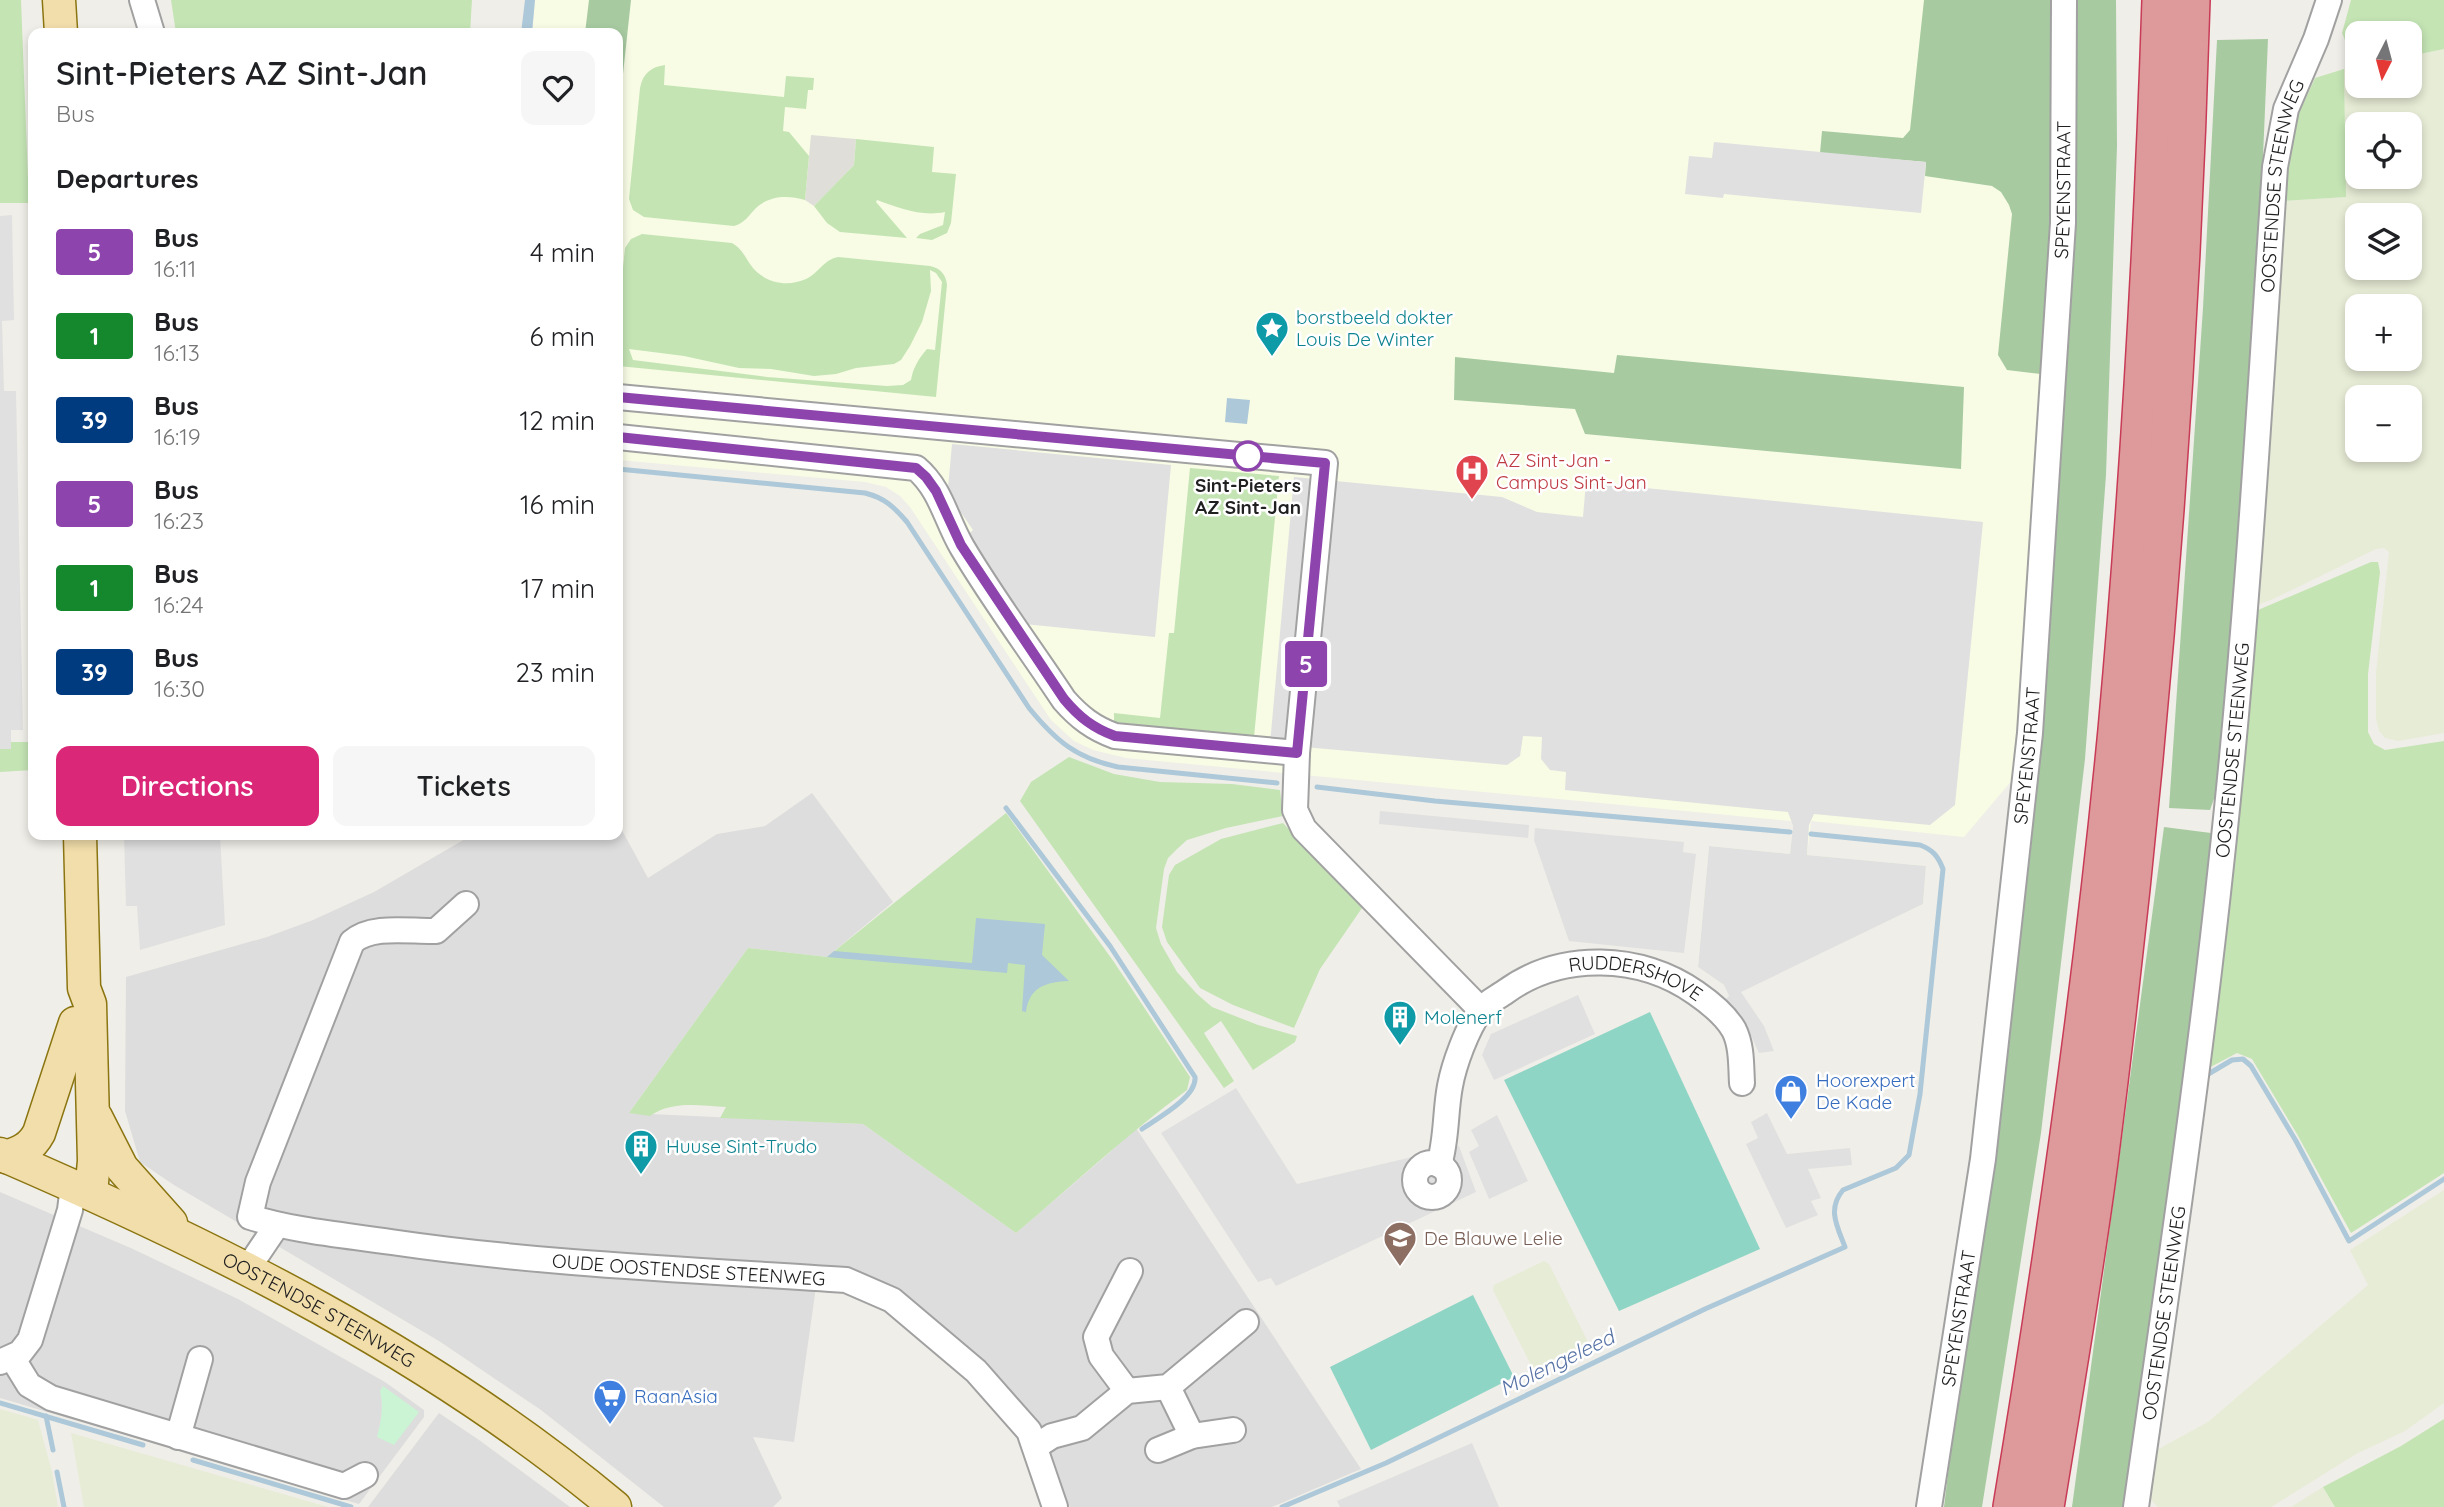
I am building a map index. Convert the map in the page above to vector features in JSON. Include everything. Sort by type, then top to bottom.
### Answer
[{"type":"highway","points":[[2012,1507],[2067,1153],[2117,729],[2137,467],[2161,0]]},
{"type":"highway","points":[[2045,1507],[2100,1158],[2144,777],[2173,390],[2191,0]]},
{"type":"main road","points":[[59,0],[61,28]]},
{"type":"main road","points":[[78,1196],[94,1161],[90,1004],[84,988],[80,840]]},
{"type":"main road","points":[[78,1196],[75,1006],[84,988]]},
{"type":"main road","points":[[3,1156],[25,1150],[39,1133],[75,1023]]},
{"type":"main road","points":[[93,1110],[127,1175],[183,1236]]},
{"type":"main road","name":"OOSTENDSE STEENWEG","points":[[3,1156],[78,1196],[183,1236],[320,1307],[470,1398],[568,1467],[615,1507]]},
{"type":"street","points":[[142,0],[150,28]]},
{"type":"street","name":"SPEYENSTRAAT","points":[[1929,1507],[1983,1159],[2029,733],[2063,223],[2064,0]]},
{"type":"street","name":"OOSTENDSE STEENWEG","points":[[2136,1507],[2185,1157],[2222,857],[2245,616],[2275,167],[2286,109],[2329,0]]},
{"type":"street","points":[[623,397],[1325,463],[1297,753],[1295,810],[1304,829],[1481,1010]]},
{"type":"street","points":[[623,438],[916,468],[936,491],[961,545],[1064,699],[1079,717],[1098,730],[1115,736],[1297,753]]},
{"type":"street","name":"OUDE OOSTENDSE STEENWEG","points":[[466,904],[436,932],[374,932],[360,935],[352,942],[258,1182],[250,1217],[276,1225],[431,1248],[543,1260],[846,1280],[892,1300],[976,1370],[1029,1431],[1055,1507]]},
{"type":"street","name":"RUDDERSHOVE","points":[[1442,1156],[1450,1086],[1465,1043],[1481,1010],[1512,986],[1545,971],[1609,962],[1647,968],[1678,981],[1708,1002],[1734,1030],[1741,1053],[1742,1083]]},
{"type":"street","points":[[78,1196],[30,1340],[26,1348],[7,1361],[29,1385],[51,1398],[344,1486],[365,1475]]},
{"type":"street","points":[[248,1268],[276,1225]]},
{"type":"street","points":[[1128,1391],[1101,1356],[1096,1337],[1130,1271]]},
{"type":"street","points":[[1035,1447],[1052,1436],[1082,1427],[1128,1391],[1168,1387],[1246,1322]]},
{"type":"street","points":[[178,1437],[200,1359]]},
{"type":"street","points":[[1168,1387],[1192,1436]]},
{"type":"street","points":[[1158,1450],[1192,1436],[1233,1430]]},
{"type":"shaded area","points":[[525,0],[535,0],[532,28],[522,28]]},
{"type":"shaded area","name":"AZ Sint-Jan - Campus Sint-Jan","points":[[535,0],[2056,0],[2058,222],[2019,772],[1964,837],[1811,821],[1807,855],[1926,866],[1923,904],[1729,996],[1724,985],[1698,967],[1709,846],[1790,854],[1793,826],[1791,821],[1126,758],[1093,750],[1074,741],[1051,720],[910,507],[886,487],[865,482],[623,460],[623,28],[532,28]]},
{"type":"shaded area","points":[[2444,49],[2444,733],[2398,741],[2385,738],[2379,731],[2376,718],[2376,673],[2389,552],[2384,548],[2376,549],[2251,607],[2280,201],[2346,197],[2346,189],[2422,189],[2422,112],[2345,112],[2345,133],[2344,69],[2345,98],[2422,98],[2422,54]]},
{"type":"shaded area","points":[[811,135],[856,139],[854,165],[814,206],[805,200]]},
{"type":"shaded area","points":[[1714,142],[1926,162],[1921,213],[1724,194],[1723,198],[1685,194],[1689,156],[1712,158]]},
{"type":"shaded area","points":[[12,215],[14,320],[2,321],[4,391],[16,391],[23,730],[11,730],[11,749],[0,749],[0,216]]},
{"type":"shaded area","points":[[1227,398],[1250,400],[1247,424],[1225,422]]},
{"type":"shaded area","points":[[952,444],[1171,465],[1155,637],[1024,624],[964,538],[973,530],[953,501],[948,488]]},
{"type":"shaded area","points":[[1294,477],[1502,497],[1537,512],[1583,517],[1586,482],[1983,522],[1955,805],[1930,825],[1814,814],[1809,825],[1807,855],[1926,866],[1923,904],[1741,992],[1764,1026],[1774,1051],[1759,1053],[1747,1027],[1725,1000],[1729,996],[1724,985],[1698,967],[1709,846],[1790,854],[1793,826],[1788,812],[1565,790],[1566,772],[1550,770],[1541,759],[1542,737],[1523,736],[1520,756],[1507,765],[1270,744]]},
{"type":"shaded area","points":[[812,793],[893,902],[827,957],[748,948],[629,1113],[863,1124],[1016,1233],[1136,1128],[1361,1469],[1272,1507],[1070,1507],[1034,1430],[999,1383],[923,1310],[890,1286],[816,1287],[794,1442],[753,1437],[782,1498],[773,1507],[664,1507],[541,1410],[439,1341],[174,1185],[140,1162],[125,1111],[126,977],[267,937],[313,920],[374,892],[463,840],[623,840],[623,832],[648,878],[717,834],[765,826]]},
{"type":"shaded area","points":[[1380,811],[1529,825],[1528,838],[1379,824]]},
{"type":"shaded area","points":[[1535,828],[1684,842],[1683,852],[1696,854],[1684,953],[1569,941],[1534,840]]},
{"type":"shaded area","points":[[124,840],[220,840],[225,925],[140,950],[137,906],[126,906]]},
{"type":"shaded area","points":[[976,918],[1045,924],[1042,955],[1069,981],[1046,985],[1035,991],[1026,1012],[1022,1011],[1025,965],[1008,963],[1007,973],[827,957],[834,951],[972,963]]},
{"type":"shaded area","points":[[1578,995],[1595,1034],[1494,1080],[1482,1055],[1491,1034]]},
{"type":"shaded area","points":[[1650,1012],[1760,1249],[1619,1311],[1504,1080]]},
{"type":"shaded area","points":[[1236,1088],[1297,1184],[1459,1146],[1476,1192],[1276,1286],[1271,1278],[1258,1282],[1161,1133]]},
{"type":"shaded area","points":[[1767,1113],[1787,1154],[1850,1148],[1852,1165],[1808,1169],[1821,1198],[1811,1201],[1818,1215],[1786,1228],[1746,1144],[1758,1138],[1751,1122]]},
{"type":"shaded area","points":[[1497,1115],[1528,1181],[1489,1199],[1469,1152],[1479,1146],[1471,1130]]},
{"type":"shaded area","points":[[2444,1190],[2444,1403],[2405,1431],[2356,1454],[2271,1507],[2158,1507],[2148,1497],[2153,1452],[2208,1422],[2368,1285],[2350,1250]]},
{"type":"shaded area","points":[[0,1192],[133,1249],[238,1299],[385,1382],[424,1410],[424,1417],[359,1504],[0,1398]]},
{"type":"shaded area","points":[[1544,1261],[1549,1264],[1588,1342],[1533,1369],[1493,1290],[1494,1285]]},
{"type":"shaded area","points":[[1473,1295],[1514,1377],[1371,1450],[1330,1367]]},
{"type":"shaded area","points":[[0,1409],[38,1420],[58,1507],[0,1507]]},
{"type":"shaded area","points":[[439,1413],[479,1440],[570,1507],[368,1507]]},
{"type":"shaded area","points":[[71,1433],[328,1507],[84,1507]]},
{"type":"shaded area","points":[[1472,1443],[1499,1507],[1340,1507],[1337,1501]]},
{"type":"shaded area","points":[[2323,1487],[2335,1507],[2291,1507]]},
{"type":"green space","points":[[0,0],[21,0],[28,203],[0,203]]},
{"type":"green space","points":[[171,0],[472,0],[470,28],[175,28]]},
{"type":"green space","points":[[589,0],[631,0],[623,74],[623,28],[586,28]]},
{"type":"green space","points":[[1924,0],[2056,0],[2058,222],[2041,374],[2007,370],[1998,355],[2012,214],[2001,192],[1992,186],[1925,176],[1926,162],[1820,153],[1822,131],[1903,138],[1910,130]]},
{"type":"green space","points":[[2074,0],[2116,0],[2117,146],[2106,475],[2085,759],[2041,1133],[1982,1507],[1944,1507],[1973,1267],[2011,1009]]},
{"type":"green space","points":[[2351,0],[2444,0],[2444,49],[2422,54],[2422,21],[2345,21]]},
{"type":"green space","points":[[2268,39],[2257,298],[2230,699],[2216,793],[2210,810],[2169,808],[2203,308],[2217,40]]},
{"type":"green space","points":[[665,65],[664,85],[784,97],[786,76],[814,78],[813,90],[808,90],[806,109],[785,107],[783,131],[789,132],[809,156],[805,200],[792,197],[773,198],[761,204],[744,221],[734,226],[644,217],[633,210],[629,199],[640,88],[648,72]]},
{"type":"green space","points":[[2344,69],[2346,197],[2280,201],[2293,126],[2315,78]]},
{"type":"green space","points":[[856,139],[934,147],[932,172],[956,174],[951,223],[947,233],[932,240],[916,238],[943,225],[945,212],[919,213],[877,200],[907,238],[840,232],[827,223],[814,206],[854,165]]},
{"type":"green space","points":[[642,234],[732,243],[761,275],[783,283],[806,279],[828,261],[838,257],[937,268],[944,275],[947,285],[936,397],[623,366],[625,248],[631,239]],"holes":[[[930,270],[936,273],[942,282],[935,350],[927,349],[917,363],[911,380],[903,385],[767,377],[633,360],[629,349],[684,356],[739,368],[771,369],[814,376],[894,364],[901,360],[922,322],[931,291]]]},
{"type":"green space","points":[[1617,355],[1964,387],[1961,469],[1585,434],[1575,409],[1454,400],[1455,357],[1614,373]]},
{"type":"green space","points":[[1190,468],[1279,476],[1254,737],[1114,722],[1114,713],[1160,718],[1169,633],[1174,633]]},
{"type":"green space","points":[[2371,562],[2378,562],[2380,572],[2368,674],[2368,732],[2374,744],[2385,750],[2444,741],[2444,1173],[2351,1233],[2252,1059],[2237,1053],[2203,1071],[2251,613]]},
{"type":"green space","points":[[11,742],[28,742],[28,770],[0,772],[0,749],[11,749]]},
{"type":"green space","points":[[1069,757],[1114,774],[1160,782],[1232,784],[1280,790],[1283,816],[1226,828],[1187,840],[1168,858],[1164,869],[1156,928],[1161,944],[1177,972],[1212,1007],[1258,1025],[1297,1036],[1295,1042],[1253,1070],[1221,1021],[1204,1033],[1234,1081],[1224,1088],[1020,801],[1031,782]]},
{"type":"green space","points":[[1006,813],[1114,962],[1190,1077],[1187,1090],[1016,1233],[863,1124],[720,1118],[726,1107],[697,1105],[668,1108],[650,1116],[629,1113],[748,948],[827,957]]},
{"type":"green space","points":[[1283,823],[1362,908],[1320,969],[1294,1028],[1233,1005],[1200,988],[1167,942],[1162,927],[1169,875],[1175,865],[1221,839]]},
{"type":"green space","points":[[2164,827],[2211,833],[2186,1062],[2128,1507],[2072,1507]]},
{"type":"green space","points":[[383,1386],[419,1412],[394,1445],[377,1437],[382,1403],[380,1391]]},
{"type":"green space","points":[[2444,1419],[2444,1507],[2335,1507],[2323,1487],[2401,1446]]},
{"type":"waterway","points":[[623,469],[865,493],[884,500],[907,522],[1029,708],[1058,739],[1090,759],[1118,767],[1277,783]]},
{"type":"waterway","points":[[1317,787],[1435,801],[1790,832]]},
{"type":"waterway","points":[[1006,808],[1110,946],[1195,1077],[1194,1085],[1183,1099],[1142,1129]]},
{"type":"waterway","name":"Molengeleed","points":[[1282,1507],[1386,1463],[1705,1309],[1845,1247],[1834,1211],[1838,1197],[1843,1190],[1896,1168],[1909,1155],[1920,1094],[1943,869],[1934,854],[1920,845],[1811,834]]},
{"type":"waterway","points":[[2205,1076],[2232,1060],[2243,1059],[2251,1066],[2296,1141],[2349,1241],[2444,1179]]},
{"type":"waterway","points":[[0,1403],[143,1445]]},
{"type":"waterway","points":[[46,1416],[53,1450]]},
{"type":"waterway","points":[[193,1460],[351,1507]]},
{"type":"waterway","points":[[57,1472],[64,1507]]},
{"type":"bus line","name":"5","points":[[623,397],[1325,463],[1297,753],[1115,736],[1098,730],[1079,717],[1064,699],[961,545],[936,491],[916,468],[623,438]]},
{"type":"place","name":"borstbeeld dokter Louis De Winter","points":[[1272,358]]},
{"type":"place","name":"Sint-Pieters AZ Sint-Jan","points":[[1248,456]]},
{"type":"place","name":"AZ Sint-Jan - Campus Sint-Jan","points":[[1472,501]]},
{"type":"place","name":"Molenerf","points":[[1400,1047]]},
{"type":"place","name":"Hoorexpert De Kade","points":[[1791,1121]]},
{"type":"place","name":"Huuse Sint-Trudo","points":[[641,1176]]},
{"type":"place","name":"De Blauwe Lelie","points":[[1400,1268]]},
{"type":"place","name":"RaanAsia","points":[[610,1426]]}]
